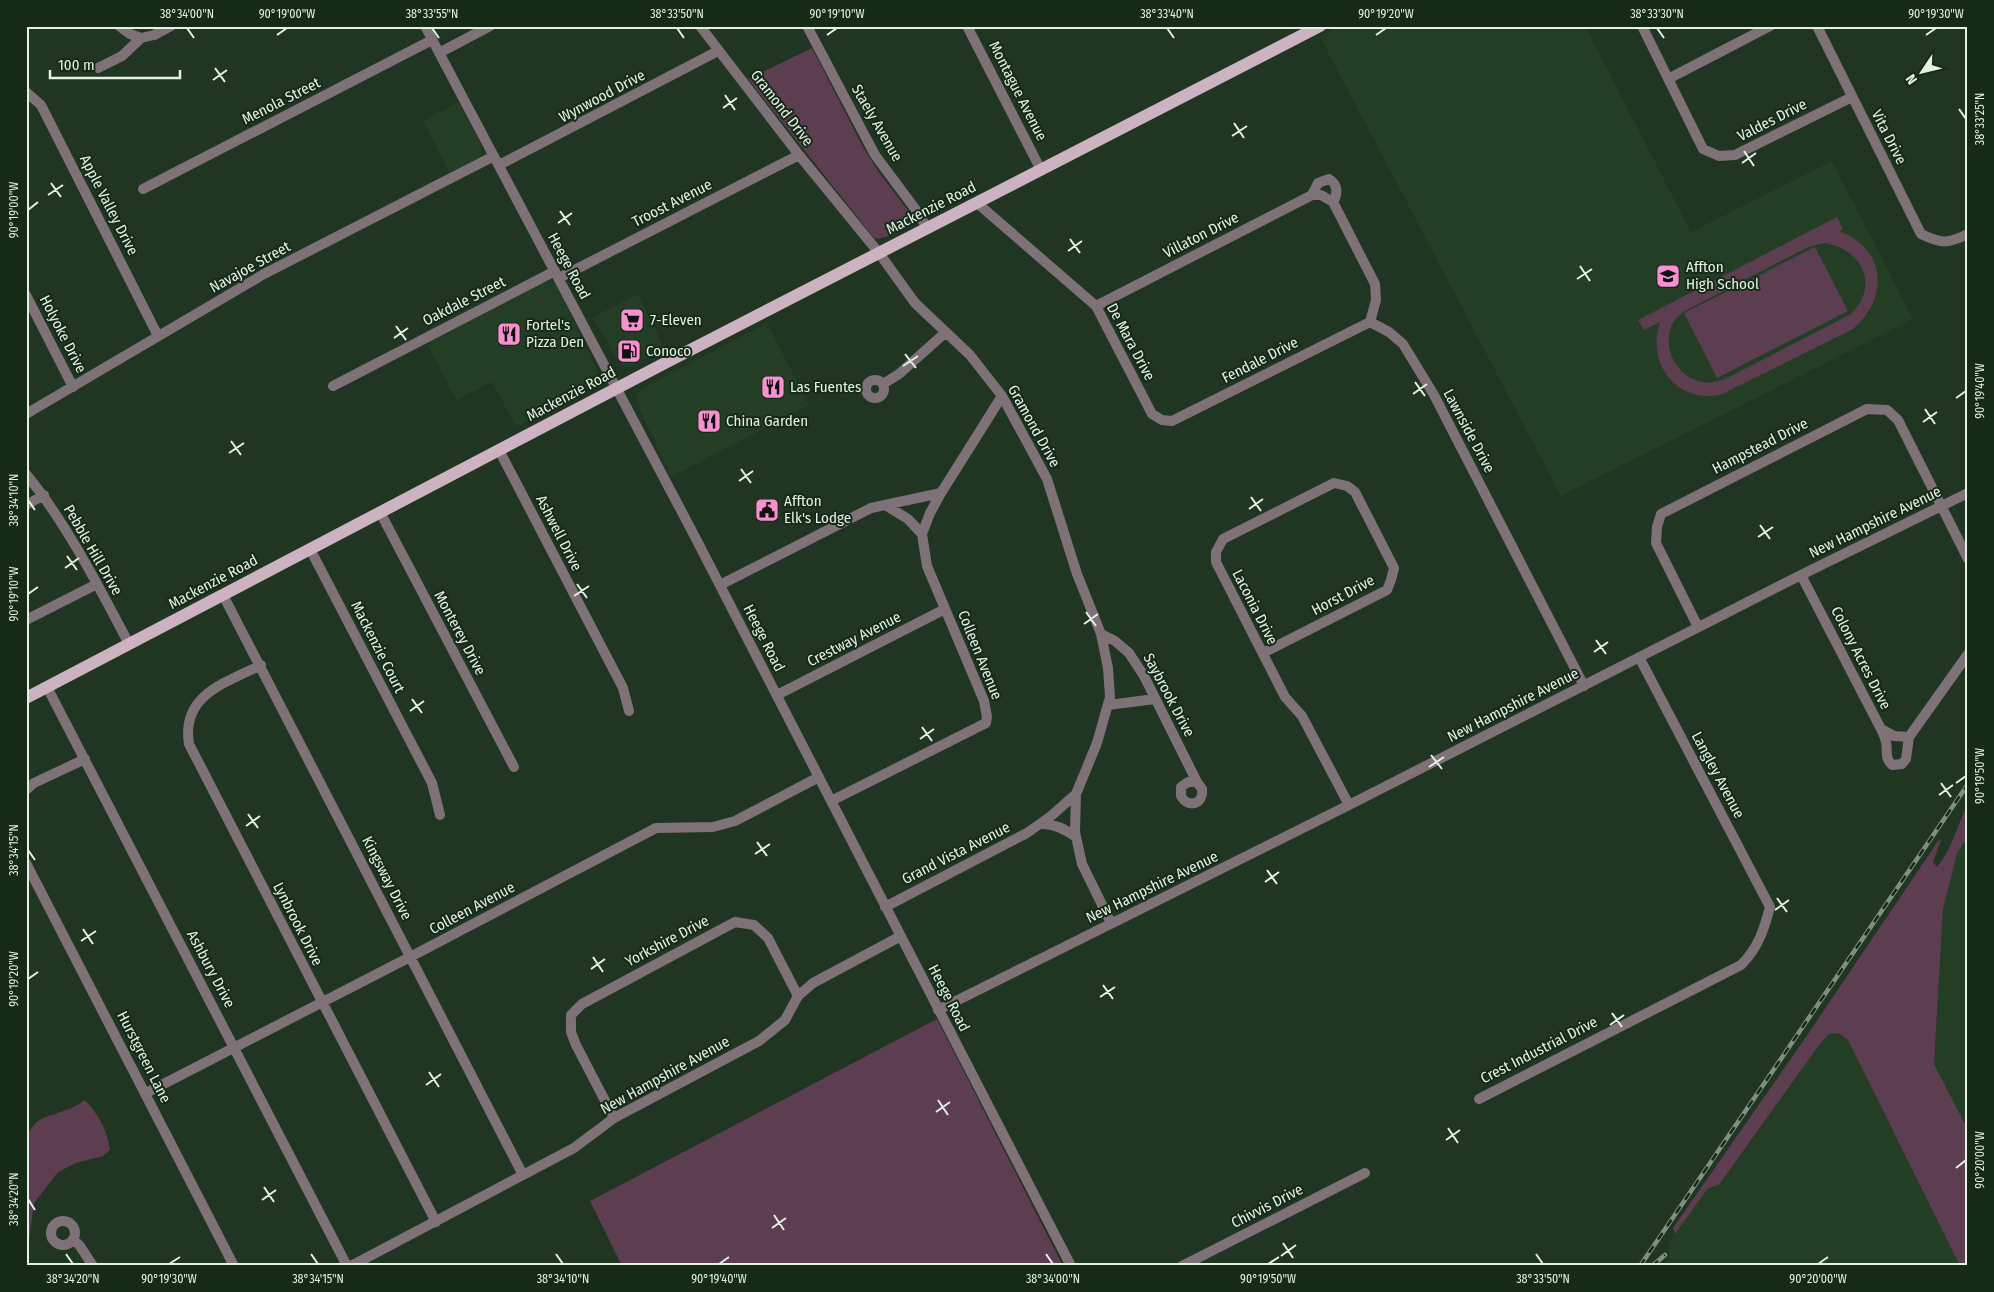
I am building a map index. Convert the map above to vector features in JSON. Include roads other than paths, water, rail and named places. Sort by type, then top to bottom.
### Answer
[{"type":"main road","name":"Mackenzie Road","points":[[26,698],[616,389],[1318,27]]},
{"type":"street","points":[[119,26],[130,34],[141,38]]},
{"type":"street","points":[[98,68],[122,56],[141,38],[154,35],[171,26]]},
{"type":"street","name":"Heege Road","points":[[425,26],[720,585],[1071,1266]]},
{"type":"street","points":[[439,53],[490,26]]},
{"type":"street","name":"Gramond Drive","points":[[700,26],[799,155],[880,253],[915,302],[970,355],[1002,396],[1046,479],[1076,574],[1101,634],[1108,668],[1110,697],[1108,705],[1097,743],[1076,794],[1076,837],[1082,864],[1111,923]]},
{"type":"street","name":"Staely Avenue","points":[[807,26],[875,154],[928,229]]},
{"type":"street","name":"Montague Avenue","points":[[967,26],[1042,170]]},
{"type":"street","points":[[1642,26],[1668,79],[1770,26]]},
{"type":"street","name":"Vita Drive","points":[[1816,26],[1921,234],[1937,241],[1950,242],[1968,234]]},
{"type":"street","name":"Menola Street","points":[[143,189],[432,40]]},
{"type":"street","name":"Wynwood Drive","points":[[496,161],[718,51]]},
{"type":"street","name":"Valdes Drive","points":[[1668,79],[1703,149],[1719,156],[1735,155],[1852,96]]},
{"type":"street","name":"Apple Valley Drive","points":[[26,92],[41,105],[158,336]]},
{"type":"street","name":"Troost Avenue","points":[[557,275],[799,155]]},
{"type":"street","name":"Navajoe Street","points":[[26,414],[264,274],[496,161]]},
{"type":"street","points":[[1333,202],[1336,198],[1336,187],[1333,182],[1329,179],[1318,183],[1316,195],[1333,202],[1375,284],[1376,300],[1370,322]]},
{"type":"street","name":"Villaton Drive","points":[[1096,306],[1316,195]]},
{"type":"street","name":"De Mara Drive","points":[[977,203],[1096,306],[1152,414],[1162,420]]},
{"type":"street","name":"Oakdale Street","points":[[333,386],[557,275]]},
{"type":"street","name":"Holyoke Drive","points":[[26,295],[73,387]]},
{"type":"street","name":"Fendale Drive","points":[[1162,420],[1172,421],[1370,322]]},
{"type":"street","name":"Lawnside Drive","points":[[1370,322],[1384,329],[1403,344],[1434,395],[1584,686]]},
{"type":"street","points":[[883,384],[899,374],[946,332]]},
{"type":"street","name":"Colleen Avenue","points":[[831,801],[986,723],[987,717],[984,701],[926,566],[922,534],[930,513],[941,493],[1002,396]]},
{"type":"street","name":"Hampstead Drive","points":[[1698,627],[1656,543],[1657,527],[1661,514],[1866,409],[1887,410],[1898,420],[1941,507]]},
{"type":"street","name":"Ashwell Drive","points":[[499,450],[623,688],[629,712]]},
{"type":"street","name":"Pebble Hill Drive","points":[[26,474],[44,495],[97,584],[129,644]]},
{"type":"street","name":"Laconia Drive","points":[[1347,486],[1334,483],[1223,539],[1216,552],[1216,562],[1285,697],[1302,716],[1312,732],[1350,805]]},
{"type":"street","name":"Horst Drive","points":[[1263,654],[1387,590],[1394,568],[1355,492],[1347,486]]},
{"type":"street","points":[[720,585],[871,508],[941,493]]},
{"type":"street","name":"New Hampshire Avenue","points":[[938,1010],[1350,805],[1801,575],[1968,493]]},
{"type":"street","points":[[26,505],[44,495]]},
{"type":"street","points":[[885,505],[908,519],[922,534]]},
{"type":"street","points":[[1941,507],[1968,559]]},
{"type":"street","name":"Monterey Drive","points":[[380,512],[514,767]]},
{"type":"street","name":"Mackenzie Court","points":[[310,549],[432,783],[440,815]]},
{"type":"street","name":"Colony Acres Drive","points":[[1801,575],[1881,730],[1894,736],[1909,737]]},
{"type":"street","points":[[26,620],[97,584]]},
{"type":"street","name":"Kingsway Drive","points":[[223,595],[261,665],[523,1175]]},
{"type":"street","name":"Crestway Avenue","points":[[777,695],[945,609]]},
{"type":"street","name":"Saybrook Drive","points":[[1101,634],[1115,641],[1129,653],[1144,676],[1197,782]]},
{"type":"street","points":[[1881,730],[1886,744],[1886,756],[1892,765],[1896,766],[1905,762],[1909,737],[1968,654]]},
{"type":"street","name":"Langley Avenue","points":[[1639,657],[1770,907]]},
{"type":"street","name":"Lynbrook Drive","points":[[261,665],[206,692],[193,711],[186,730],[189,744],[436,1222]]},
{"type":"street","name":"Ashbury Drive","points":[[48,687],[347,1266]]},
{"type":"street","points":[[1108,705],[1156,699]]},
{"type":"street","points":[[26,790],[34,783],[85,759]]},
{"type":"street","name":"Colleen Avenue","points":[[146,1093],[656,828],[713,827],[735,821],[819,777]]},
{"type":"street","name":"Grand Vista Avenue","points":[[885,906],[1027,833],[1076,794]]},
{"type":"street","points":[[1040,824],[1047,823],[1066,829],[1076,837]]},
{"type":"street","name":"Hurstgreen Lane","points":[[26,863],[234,1266]]},
{"type":"street","name":"Crest Industrial Drive","points":[[1479,1099],[1741,965],[1751,954],[1760,939],[1770,907]]},
{"type":"street","name":"Yorkshire Drive","points":[[614,1118],[571,1032],[571,1015],[582,1004],[735,922],[754,925],[768,938],[798,996]]},
{"type":"street","name":"New Hampshire Avenue","points":[[351,1266],[574,1148],[614,1118],[759,1041],[784,1020],[798,996],[813,982],[901,936]]},
{"type":"street","name":"Chivvis Drive","points":[[1182,1266],[1365,1173]]},
{"type":"street","points":[[73,1239],[94,1266]]},
{"type":"railway","points":[[1640,1266],[1968,784]]},
{"type":"railway","points":[[1652,1266],[1665,1255]]},
{"type":"place","name":"Affton High School","points":[[1668,276]]},
{"type":"place","name":"7-Eleven","points":[[632,320]]},
{"type":"place","name":"Fortel's Pizza Den","points":[[509,334]]},
{"type":"place","name":"Conoco","points":[[629,351]]},
{"type":"place","name":"Las Fuentes","points":[[773,387]]},
{"type":"place","name":"China Garden","points":[[709,421]]},
{"type":"place","name":"Affton Elk's Lodge","points":[[767,510]]}]
